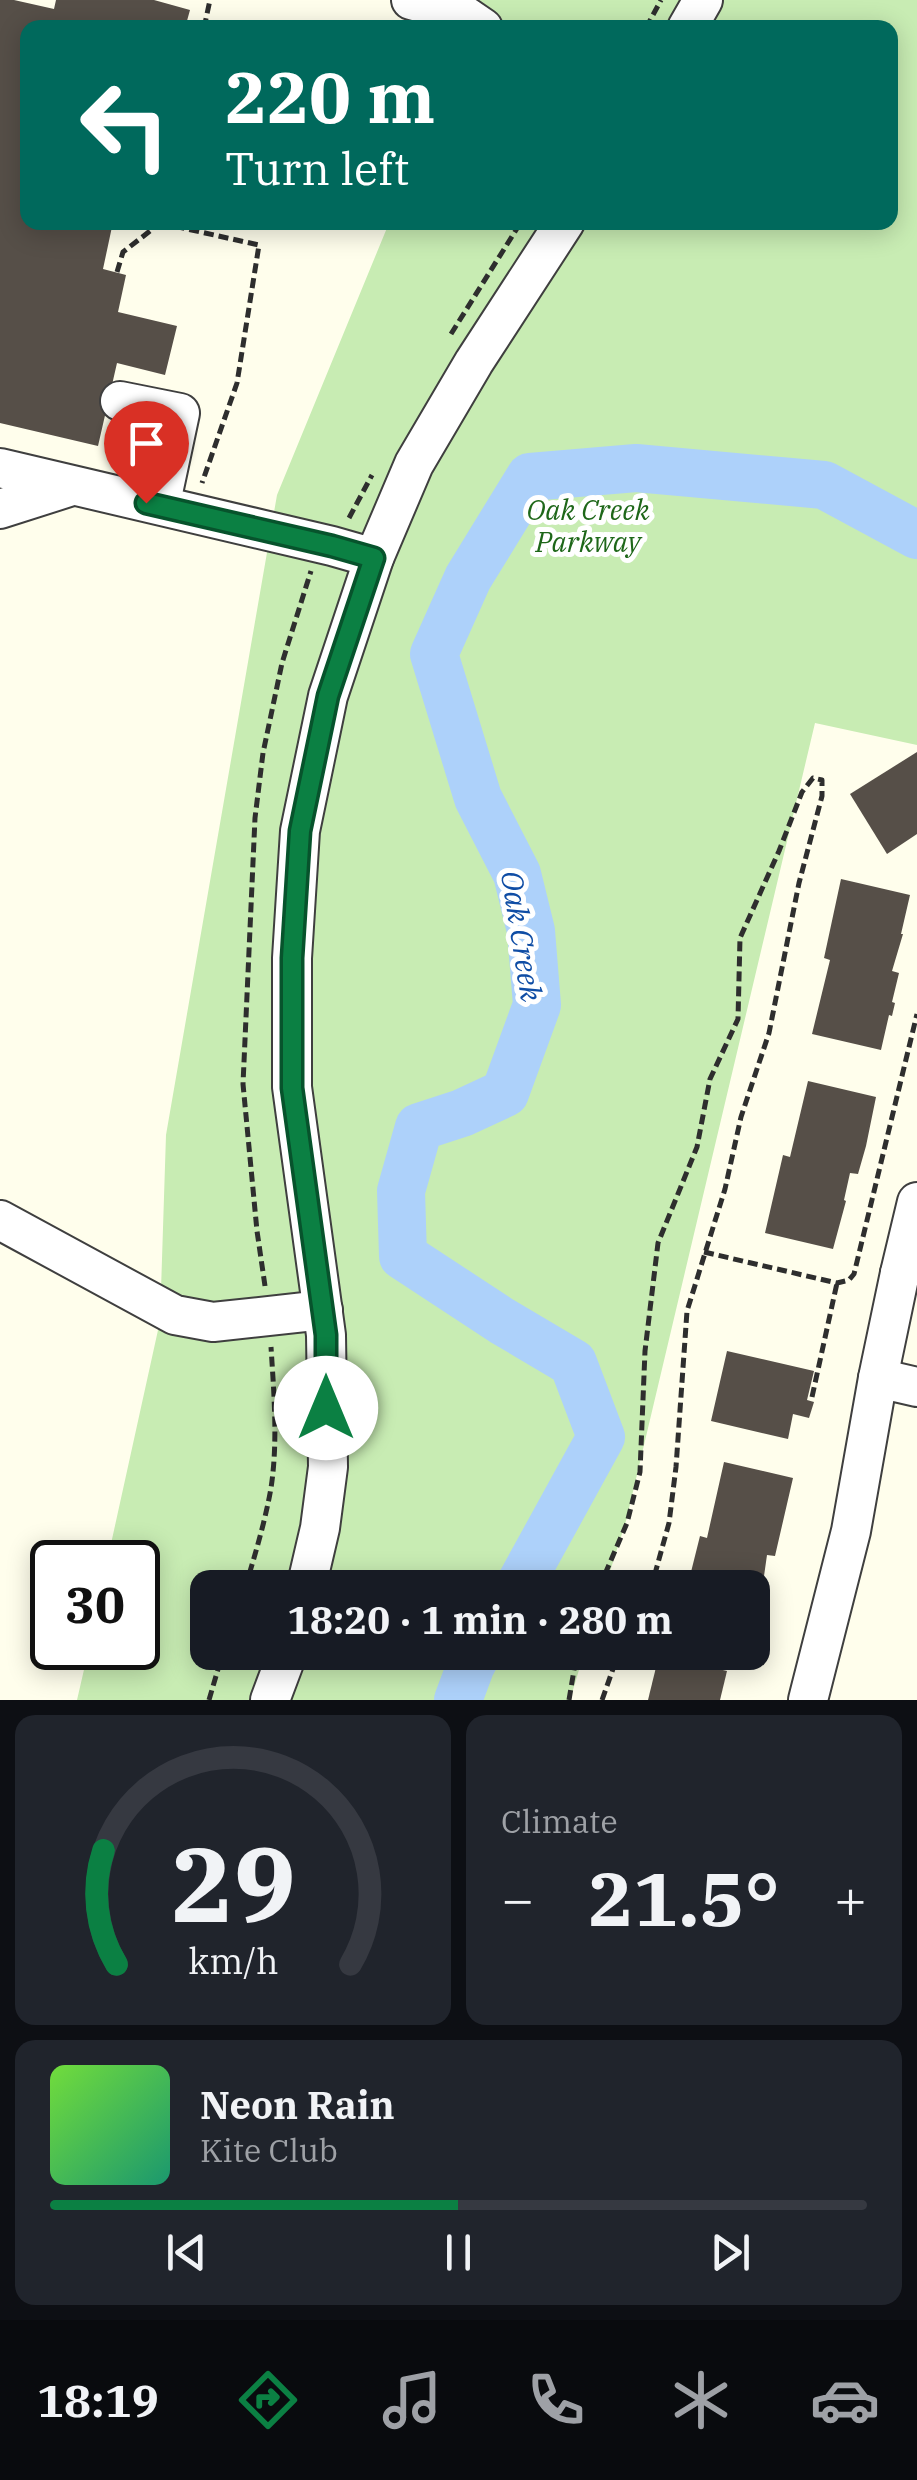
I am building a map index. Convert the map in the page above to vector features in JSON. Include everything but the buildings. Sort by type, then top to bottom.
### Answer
[{"type":"street","points":[[412,0],[471,20]]},
{"type":"street","points":[[310,1570],[328,1467],[326,1335],[292,1088],[292,958],[300,831],[328,696],[374,558],[414,464],[474,362],[561,230]]},
{"type":"street","points":[[120,401],[180,413],[181,492]]},
{"type":"street","points":[[0,468],[374,558]]},
{"type":"street","points":[[0,509],[72,486]]},
{"type":"street","points":[[808,1700],[851,1531],[878,1378],[909,1264],[917,1202]]},
{"type":"street","points":[[0,1220],[174,1315],[213,1322],[323,1310]]},
{"type":"street","points":[[878,1378],[917,1387]]},
{"type":"street","points":[[270,1700],[281,1670]]},
{"type":"path","points":[[117,272],[123,252],[151,230]]},
{"type":"path","points":[[181,492],[237,383],[258,245],[191,230]]},
{"type":"path","points":[[607,1570],[627,1523],[640,1472],[645,1352],[658,1244],[697,1147],[710,1080],[738,1019],[740,938],[802,792],[813,778],[822,780],[822,796],[799,883],[769,1033],[741,1117],[725,1188],[687,1311],[676,1467],[669,1523],[656,1570]]},
{"type":"path","points":[[704,1252],[836,1284],[849,1280],[854,1274],[917,1014]]},
{"type":"path","points":[[812,1397],[836,1284]]},
{"type":"path","points":[[210,1700],[218,1670]]},
{"type":"path","points":[[569,1700],[574,1670]]},
{"type":"path","points":[[602,1700],[613,1670]]},
{"type":"green space","name":"Oak Creek Parkway","points":[[480,0],[917,0],[917,745],[815,723],[626,1521],[610,1570],[190,1570],[190,1670],[579,1670],[570,1700],[77,1700],[84,1670],[160,1670],[160,1540],[112,1540],[160,1321],[166,1135],[277,495],[386,230],[898,230],[898,20],[472,20]]},
{"type":"waterway","name":"Oak Creek","points":[[528,1570],[601,1437],[573,1363],[403,1256],[401,1191],[419,1127],[505,1093],[537,1005],[531,931],[517,874],[478,798],[434,654],[468,578],[530,477],[636,468],[824,485],[917,535]]},
{"type":"waterway","name":"Oak Creek","points":[[458,1700],[469,1670]]},
{"type":"route","points":[[146,503],[374,558],[328,696],[300,831],[292,958],[292,1088],[326,1335],[326,1408]]}]
